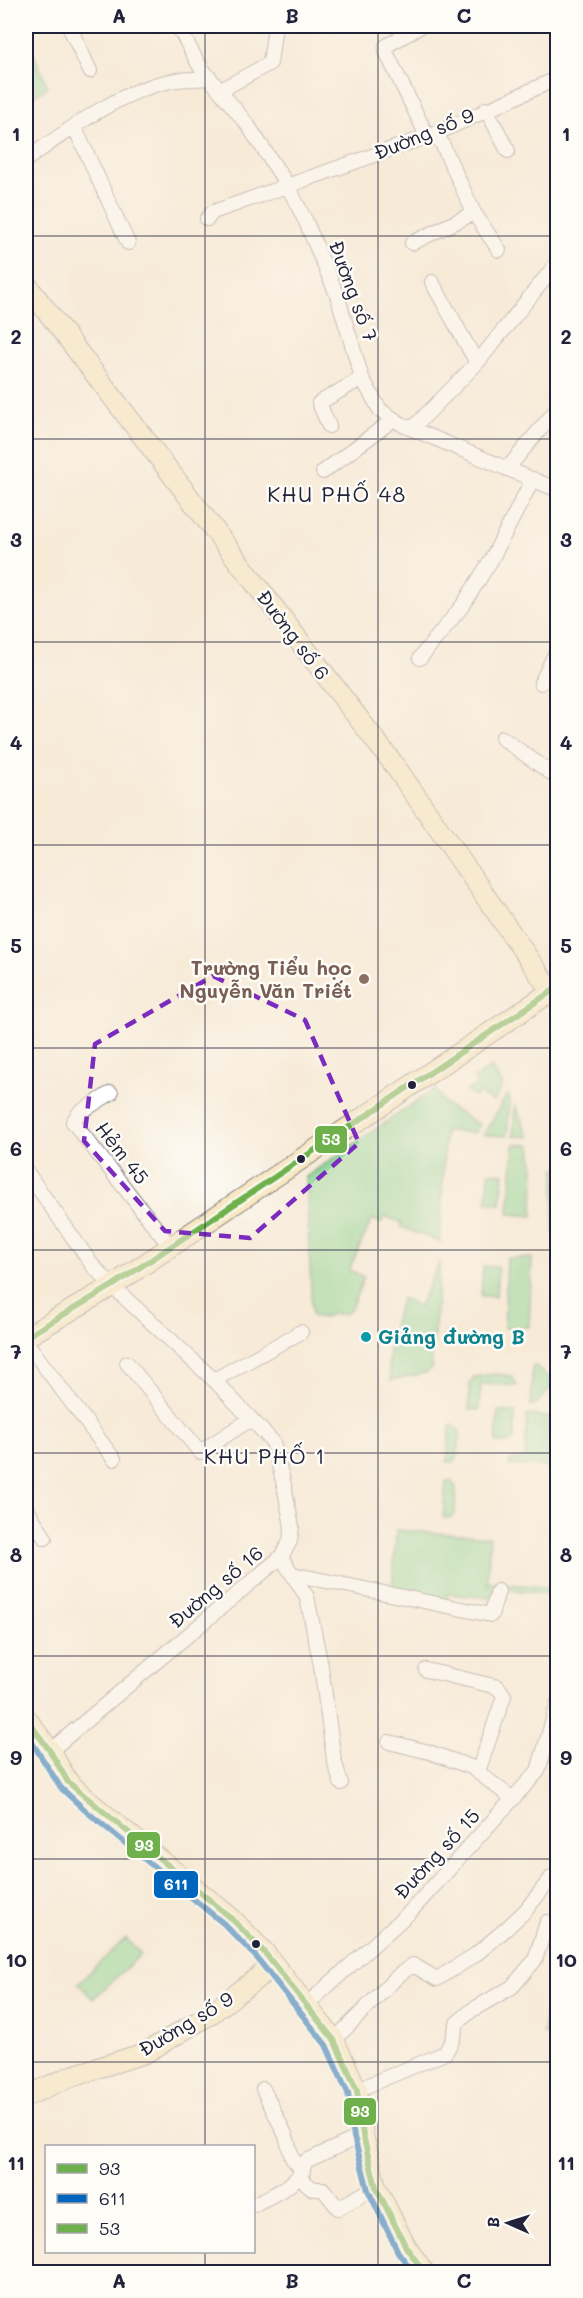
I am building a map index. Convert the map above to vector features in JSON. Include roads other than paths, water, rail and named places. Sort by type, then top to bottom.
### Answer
[{"type":"street","points":[[69,26],[90,71]]},
{"type":"street","name":"Đường số 7","points":[[178,26],[199,65],[247,124],[288,186],[337,295],[362,378],[380,410],[412,429],[558,490]]},
{"type":"street","points":[[221,90],[270,63],[275,26]]},
{"type":"street","points":[[422,26],[387,46],[386,49],[474,213],[498,250]]},
{"type":"street","points":[[26,160],[74,126],[115,103],[147,89],[176,80],[210,78]]},
{"type":"street","name":"Đường số 9","points":[[207,219],[213,212],[432,135],[558,78]]},
{"type":"street","points":[[486,109],[508,151]]},
{"type":"street","points":[[74,126],[128,243]]},
{"type":"street","points":[[412,243],[474,213]]},
{"type":"street","points":[[412,429],[477,363],[556,266]]},
{"type":"street","points":[[432,282],[477,363]]},
{"type":"street","name":"Đường số 6","points":[[26,284],[395,766],[556,993]]},
{"type":"street","points":[[328,426],[319,403],[362,378]]},
{"type":"street","points":[[507,469],[558,408]]},
{"type":"street","points":[[323,472],[394,419]]},
{"type":"street","points":[[420,658],[463,606],[491,561],[533,479]]},
{"type":"street","points":[[541,683],[558,648]]},
{"type":"street","points":[[502,738],[556,774]]},
{"type":"street","points":[[26,1337],[112,1286],[503,1022],[556,993]]},
{"type":"street","name":"Hẻm 45","points":[[111,1093],[79,1113],[73,1122],[170,1246]]},
{"type":"street","name":"Đường số 16","points":[[26,1171],[93,1266],[214,1380],[273,1442],[292,1527],[290,1541],[281,1557],[50,1751]]},
{"type":"street","points":[[214,1380],[301,1332]]},
{"type":"street","points":[[26,1342],[114,1459]]},
{"type":"street","points":[[127,1363],[200,1452],[251,1419]]},
{"type":"street","points":[[26,1508],[45,1538]]},
{"type":"street","points":[[281,1557],[307,1597],[321,1666],[334,1760],[340,1783]]},
{"type":"street","points":[[292,1574],[491,1615],[498,1591]]},
{"type":"street","points":[[426,1670],[498,1688],[504,1696],[478,1772]]},
{"type":"street","name":"Đường số 15","points":[[305,2006],[410,1912],[538,1771],[558,1702]]},
{"type":"street","points":[[26,1718],[50,1751],[68,1782],[230,1917],[264,1952],[334,2040],[357,2090],[363,2135],[376,2187],[406,2247],[424,2272]]},
{"type":"street","points":[[389,1742],[429,1752],[471,1767],[513,1799]]},
{"type":"street","points":[[334,2040],[400,1974],[413,1965],[437,1979],[476,1955],[526,1910],[552,1877]]},
{"type":"street","points":[[357,2090],[445,2053],[452,2041],[457,2023],[472,2010],[512,1987],[535,1960],[547,1922]]},
{"type":"street","name":"Đường số 9","points":[[26,2096],[72,2076],[146,2053],[209,2015],[273,1966]]},
{"type":"street","points":[[263,2089],[286,2136],[292,2158],[313,2189],[318,2187],[323,2189],[338,2208],[376,2187]]},
{"type":"street","points":[[305,2177],[306,2162],[363,2135]]},
{"type":"street","points":[[255,2204],[305,2177]]},
{"type":"place","name":"Trường Tiểu học Nguyễn Văn Triết","points":[[364,979]]},
{"type":"place","name":"Giảng đường B","points":[[366,1337]]},
{"type":"district","name":"KHU PHỐ 48","points":[[337,495]]},
{"type":"district","name":"KHU PHỐ 1","points":[[265,1457]]}]
